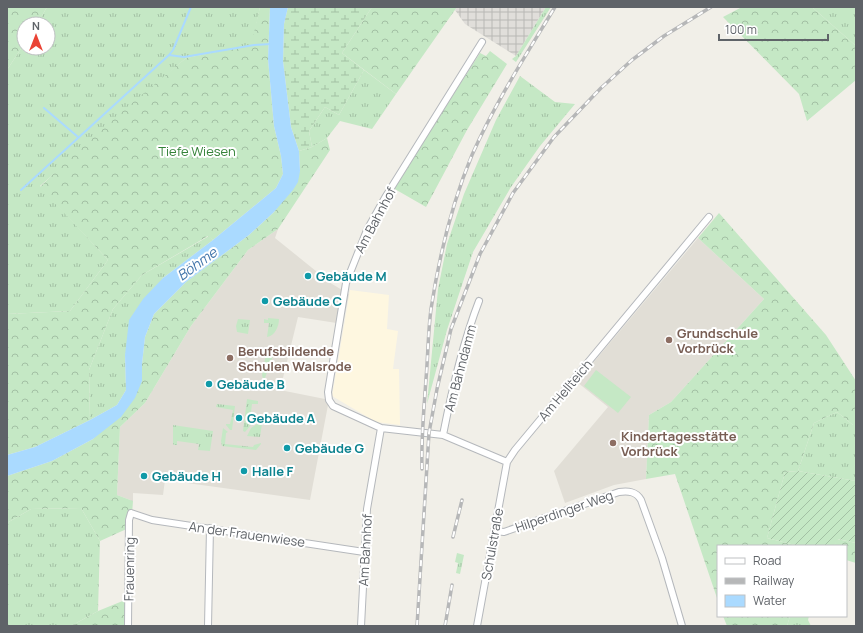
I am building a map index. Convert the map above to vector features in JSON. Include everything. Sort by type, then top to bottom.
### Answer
[{"type":"street","name":"Am Bahnhof","points":[[360,626],[367,509],[381,428],[359,417],[339,410],[333,406],[329,400],[328,392],[346,283],[366,230],[482,42]]},
{"type":"street","name":"Am Hellteich","points":[[507,462],[515,450],[709,217]]},
{"type":"street","name":"Am Bahndamm","points":[[443,435],[457,368],[479,301]]},
{"type":"street","points":[[381,428],[443,435],[507,462]]},
{"type":"street","name":"Schulstraße","points":[[477,626],[507,462]]},
{"type":"street","name":"Hilperdinger Weg","points":[[495,530],[504,532],[618,492],[634,492],[641,500],[660,550],[682,626]]},
{"type":"street","name":"An der Frauenwiese","points":[[131,513],[152,520],[364,552]]},
{"type":"street","name":"Frauenring","points":[[128,626],[129,520],[131,513]]},
{"type":"street","points":[[208,626],[210,528]]},
{"type":"shaded area","points":[[457,7],[546,7],[516,56],[465,24],[455,10]]},
{"type":"shaded area","name":"Berufsbildende Schulen Walsrode","points":[[278,229],[275,238],[332,284],[349,294],[343,324],[298,317],[280,390],[325,399],[331,404],[328,405],[310,500],[165,480],[163,495],[133,493],[133,501],[117,495],[120,427],[145,403],[191,326],[248,250]]},
{"type":"shaded area","name":"Grundschule Vorbrück","points":[[698,238],[764,299],[671,402],[649,415],[646,479],[614,485],[565,503],[554,471],[608,407],[577,382]]},
{"type":"shaded area","points":[[350,290],[389,295],[387,329],[398,331],[393,369],[399,369],[400,425],[376,422],[332,396]]},
{"type":"green space","points":[[7,7],[47,7],[42,16],[16,16],[16,56],[7,70]]},
{"type":"green space","points":[[47,7],[260,7],[252,45],[186,58],[40,186],[108,260],[70,311],[7,314],[7,70],[16,56],[56,56],[56,16],[42,16]]},
{"type":"green space","name":"Tiefe Wiesen","points":[[260,7],[270,7],[268,59],[274,126],[281,156],[283,174],[276,188],[213,240],[208,236],[142,275],[113,309],[89,370],[90,420],[35,447],[7,455],[7,314],[70,311],[108,260],[40,187],[89,139],[186,58],[251,45]]},
{"type":"green space","points":[[288,7],[372,7],[342,53],[364,70],[339,115],[325,107],[309,131],[312,147],[299,151],[291,127],[283,61],[284,24]]},
{"type":"green space","points":[[372,7],[457,7],[396,94],[342,53]]},
{"type":"green space","points":[[546,7],[551,7],[516,62],[512,59],[516,56]]},
{"type":"green space","points":[[742,7],[812,7],[856,46],[856,80],[807,121],[799,94],[723,17]]},
{"type":"green space","points":[[812,7],[856,7],[856,46]]},
{"type":"green space","points":[[490,51],[507,64],[467,130],[426,207],[393,188],[480,53],[486,56]]},
{"type":"green space","points":[[364,70],[396,94],[372,129],[340,121],[327,138],[312,147],[309,131],[325,107],[339,115]]},
{"type":"green space","points":[[520,76],[555,102],[575,104],[540,146],[511,187],[473,252],[447,330],[427,404],[438,289],[447,244],[464,194],[496,120]]},
{"type":"green space","points":[[327,138],[330,150],[278,229],[248,250],[191,326],[145,403],[120,427],[117,495],[133,501],[131,527],[100,541],[81,508],[31,509],[7,523],[7,476],[52,461],[93,439],[142,381],[145,337],[154,314],[186,282],[249,235],[274,212],[300,171],[299,151],[312,147]]},
{"type":"green space","points":[[719,213],[826,335],[856,381],[856,425],[853,425],[837,412],[814,423],[798,471],[785,472],[767,538],[795,545],[717,545],[717,598],[675,474],[646,479],[649,415],[671,402],[764,299],[698,238]]},
{"type":"green space","points":[[209,236],[213,240],[163,278],[125,355],[126,390],[117,405],[90,420],[89,370],[113,309],[142,275]]},
{"type":"green space","points":[[268,318],[279,319],[276,330],[272,335],[267,337],[269,323],[264,323],[264,319],[268,320]]},
{"type":"green space","points":[[238,319],[250,320],[248,334],[237,332],[236,326]]},
{"type":"green space","points":[[271,347],[276,347],[265,378],[267,382],[264,382],[262,375],[265,359],[269,356]]},
{"type":"green space","points":[[596,370],[631,397],[618,413],[584,386]]},
{"type":"green space","points":[[247,399],[258,401],[258,404],[252,404],[250,420],[255,420],[245,432],[243,431]]},
{"type":"green space","points":[[217,404],[235,406],[232,430],[230,430],[226,424],[230,424],[233,410],[216,407]]},
{"type":"green space","points":[[837,412],[853,425],[856,425],[856,481],[798,471],[814,423]]},
{"type":"green space","points":[[257,424],[262,424],[260,437],[247,436],[251,428]]},
{"type":"green space","points":[[173,425],[213,431],[210,451],[198,450],[199,444],[177,441],[177,445],[174,445]]},
{"type":"green space","points":[[223,428],[228,432],[226,433],[225,444],[253,447],[254,445],[261,444],[256,450],[222,446],[221,441]]},
{"type":"green space","points":[[798,471],[856,481],[856,543],[838,539],[835,545],[795,545],[767,538],[785,472]]},
{"type":"green space","points":[[81,508],[100,541],[98,611],[71,626],[7,626],[7,523],[31,509]]},
{"type":"green space","points":[[837,539],[856,543],[856,563],[847,560],[847,545],[834,545]]},
{"type":"green space","points":[[457,553],[464,555],[460,574],[456,573],[458,563],[455,562]]},
{"type":"green space","points":[[130,598],[129,626],[71,626],[98,611]]},
{"type":"green space","points":[[723,617],[790,617],[787,626],[727,626]]},
{"type":"green space","points":[[790,617],[809,617],[808,620],[811,626],[787,626]]},
{"type":"water","name":"Böhme","points":[[270,7],[288,7],[284,24],[283,61],[291,127],[299,151],[300,171],[298,182],[274,212],[249,235],[186,282],[154,314],[145,337],[142,381],[135,398],[121,417],[93,439],[52,461],[7,476],[7,455],[35,447],[117,405],[126,390],[125,355],[129,320],[143,299],[163,278],[213,240],[276,188],[283,174],[281,156],[274,126],[268,59]]},
{"type":"waterway","points":[[21,190],[169,55],[173,50],[191,7]]},
{"type":"waterway","points":[[169,55],[184,57],[254,45],[271,44]]},
{"type":"waterway","points":[[44,108],[78,137]]},
{"type":"railway","points":[[422,469],[423,424],[429,326],[438,270],[452,211],[465,173],[481,136],[511,80],[555,7]]},
{"type":"railway","points":[[417,626],[429,433],[437,389],[451,329],[480,254],[513,193],[554,137],[601,88],[632,60],[664,36],[711,7]]},
{"type":"railway","points":[[453,537],[462,500]]},
{"type":"railway","points":[[445,626],[452,585]]},
{"type":"place","name":"Gebäude M","points":[[308,276]]},
{"type":"place","name":"Gebäude C","points":[[265,301]]},
{"type":"place","name":"Grundschule Vorbrück","points":[[669,340]]},
{"type":"place","name":"Berufsbildende Schulen Walsrode","points":[[230,358]]},
{"type":"place","name":"Gebäude B","points":[[209,384]]},
{"type":"place","name":"Gebäude A","points":[[239,418]]},
{"type":"place","name":"Kindertagesstätte Vorbrück","points":[[613,443]]},
{"type":"place","name":"Gebäude G","points":[[287,448]]},
{"type":"place","name":"Halle F","points":[[244,471]]},
{"type":"place","name":"Gebäude H","points":[[144,476]]}]
